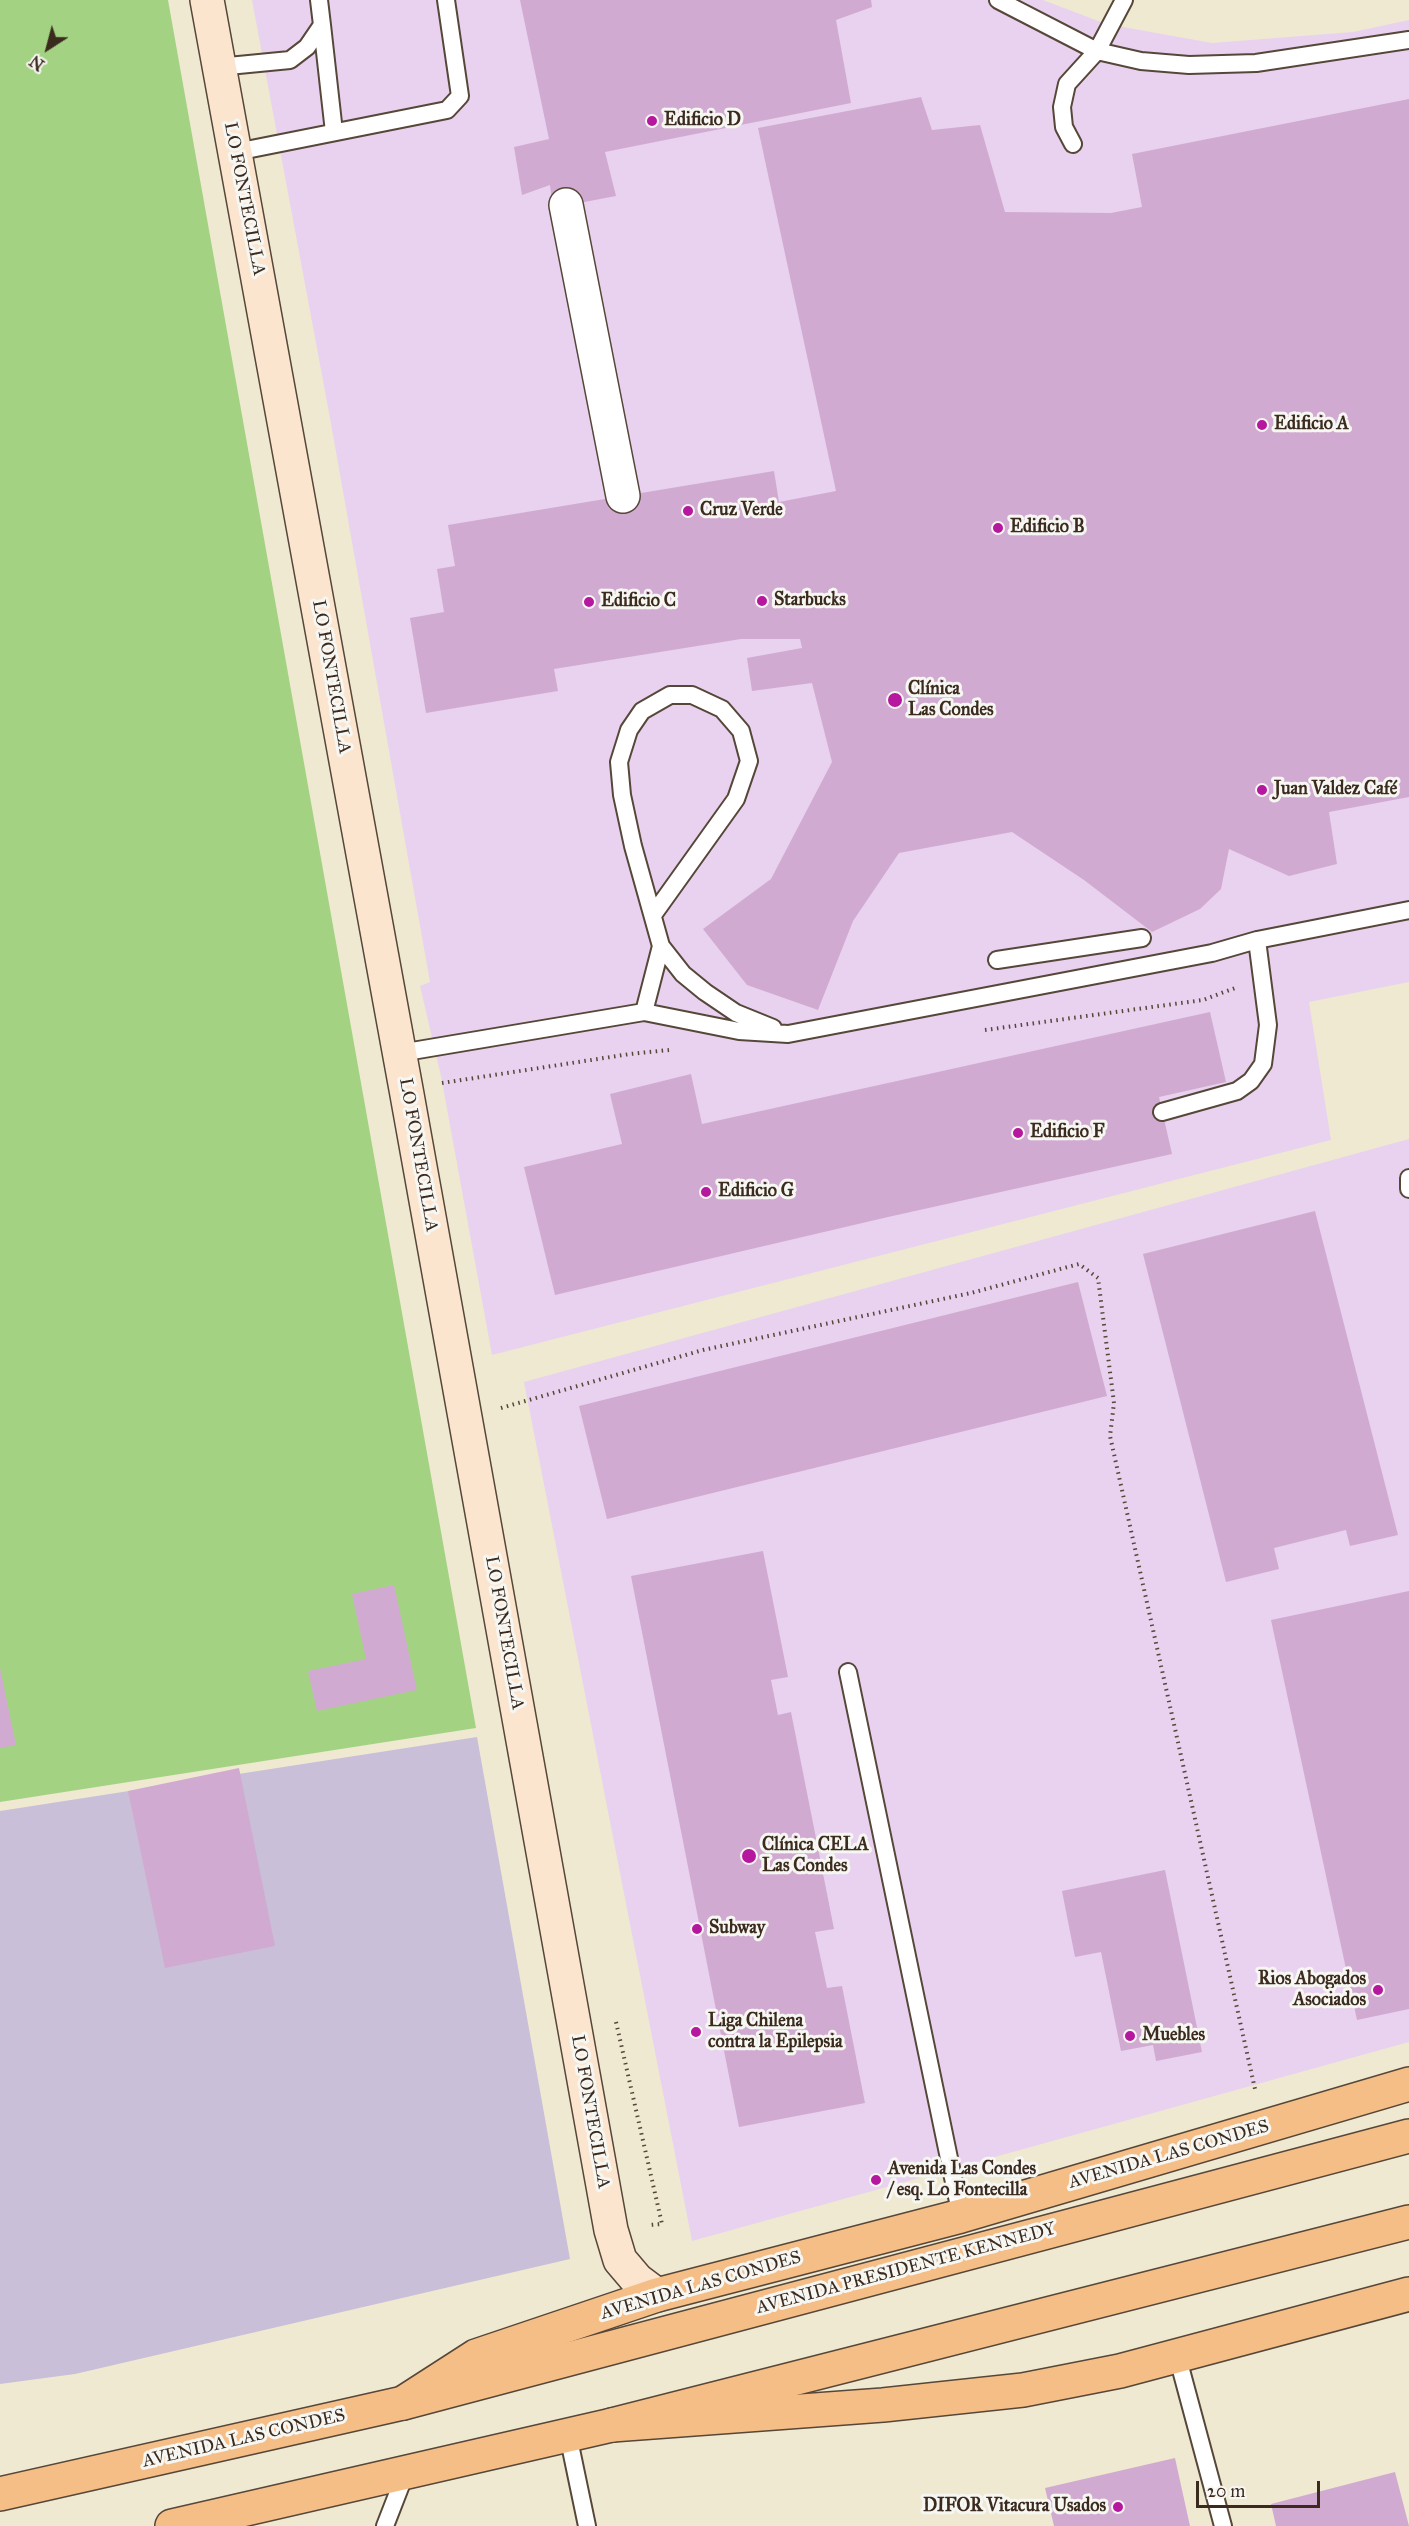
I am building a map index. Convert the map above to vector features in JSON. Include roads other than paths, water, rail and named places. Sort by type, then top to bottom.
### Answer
[{"type":"main road","name":"AVENIDA LAS CONDES","points":[[0,2494],[403,2403],[476,2356],[657,2295],[961,2216],[1409,2084]]},
{"type":"main road","name":"AVENIDA PRESIDENTE KENNEDY","points":[[403,2403],[1409,2136]]},
{"type":"main road","points":[[172,2526],[612,2425],[1409,2222]]},
{"type":"main road","points":[[612,2425],[969,2397],[1023,2390],[1120,2371],[1409,2294]]},
{"type":"street","name":"LO FONTECILLA","points":[[207,0],[400,1053],[611,2230],[620,2260],[637,2280],[657,2295]]},
{"type":"street","points":[[566,205],[623,496]]},
{"type":"lane","points":[[319,0],[334,132]]},
{"type":"lane","points":[[236,152],[447,110],[460,96],[446,0]]},
{"type":"lane","points":[[998,0],[1097,51],[1141,61],[1189,65],[1256,63],[1409,40]]},
{"type":"lane","points":[[1073,144],[1064,127],[1062,107],[1067,84],[1097,51],[1124,0]]},
{"type":"lane","points":[[218,67],[290,60],[307,47],[322,25]]},
{"type":"lane","points":[[653,915],[736,799],[750,761],[741,731],[722,709],[692,695],[670,695],[642,711],[629,730],[619,762],[622,795],[633,846],[661,946],[682,974],[705,992],[736,1013],[788,1034]]},
{"type":"lane","points":[[400,1053],[644,1012],[739,1031],[788,1034],[1212,953],[1257,940],[1409,910]]},
{"type":"lane","points":[[997,960],[1142,938]]},
{"type":"lane","points":[[1162,1112],[1237,1091],[1251,1080],[1263,1064],[1268,1025],[1257,940]]},
{"type":"lane","points":[[644,1012],[661,946]]},
{"type":"lane","points":[[1409,1178],[1409,1189]]},
{"type":"lane","points":[[848,1672],[961,2216]]},
{"type":"lane","points":[[1177,2355],[1223,2526]]},
{"type":"lane","points":[[568,2435],[587,2526]]},
{"type":"lane","points":[[386,2526],[406,2472]]},
{"type":"place","name":"Edificio D","points":[[652,121]]},
{"type":"place","name":"Edificio A","points":[[1262,425]]},
{"type":"place","name":"Cruz Verde","points":[[688,511]]},
{"type":"place","name":"Edificio B","points":[[998,528]]},
{"type":"place","name":"Starbucks","points":[[762,601]]},
{"type":"place","name":"Edificio C","points":[[589,602]]},
{"type":"place","name":"Clínica Las Condes","points":[[895,700]]},
{"type":"place","name":"Juan Valdez Café","points":[[1262,790]]},
{"type":"place","name":"Edificio F","points":[[1018,1133]]},
{"type":"place","name":"Edificio G","points":[[706,1192]]},
{"type":"place","name":"Clínica CELA Las Condes","points":[[749,1856]]},
{"type":"place","name":"Subway","points":[[697,1929]]},
{"type":"place","name":"Rios Abogados Asociados","points":[[1378,1990]]},
{"type":"place","name":"Liga Chilena contra la Epilepsia","points":[[696,2032]]},
{"type":"place","name":"Muebles","points":[[1130,2036]]},
{"type":"place","name":"Avenida Las Condes / esq. Lo Fontecilla","points":[[876,2180]]},
{"type":"place","name":"DIFOR Vitacura Usados","points":[[1118,2507]]}]
